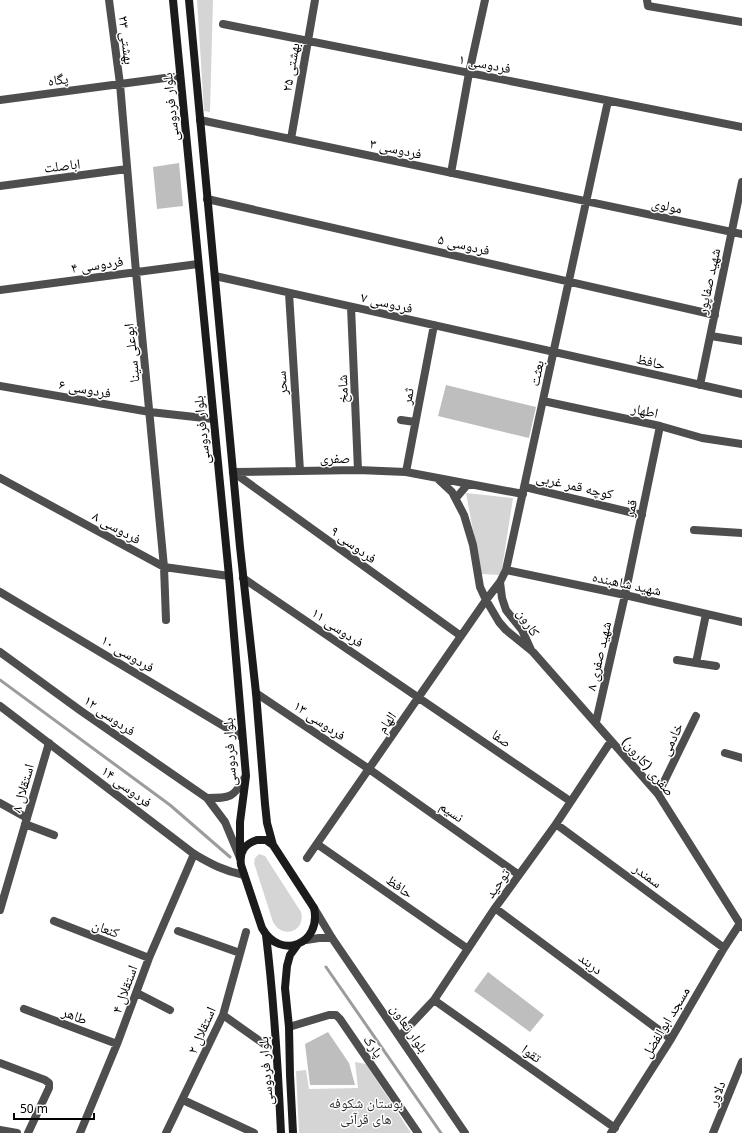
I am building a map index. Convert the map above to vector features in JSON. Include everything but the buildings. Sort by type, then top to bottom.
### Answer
[{"type":"main road","name":"بلوار فردوسی","points":[[173,0],[246,776],[240,822],[240,858],[244,875],[262,928],[266,935],[271,975],[281,1133]]},
{"type":"main road","name":"بلوار فردوسی","points":[[189,0],[243,578],[256,693],[267,823],[273,845],[314,908]]},
{"type":"main road","points":[[240,858],[242,849],[248,843],[257,840],[266,840],[273,845]]},
{"type":"main road","points":[[266,935],[272,941],[280,945],[289,946],[306,940],[312,933],[315,925],[316,916],[314,908]]},
{"type":"main road","name":"بلوار فردوسی","points":[[293,1133],[285,988],[287,966],[290,955],[298,944]]},
{"type":"street","name":"بهشتی ۲۳","points":[[109,0],[120,84]]},
{"type":"street","name":"بهشتی ۲۵","points":[[291,139],[315,0]]},
{"type":"street","points":[[451,172],[469,73],[485,0]]},
{"type":"street","points":[[646,0],[648,6],[742,22]]},
{"type":"street","name":"فردوسی ۱","points":[[223,24],[742,127]]},
{"type":"street","name":"پگاه","points":[[0,100],[180,76]]},
{"type":"street","name":"ابوعلی سینا","points":[[120,84],[164,567],[166,620]]},
{"type":"street","name":"بعثت","points":[[500,582],[506,570],[511,551],[608,100]]},
{"type":"street","name":"فردوسی ۳","points":[[200,120],[586,201]]},
{"type":"street","name":"اباصلت","points":[[0,186],[127,169]]},
{"type":"street","name":"شهید صفاپور","points":[[700,385],[742,182]]},
{"type":"street","name":"فردوسی ۵","points":[[207,199],[715,315]]},
{"type":"street","name":"مولوی","points":[[586,201],[742,234]]},
{"type":"street","name":"فردوسی ۴","points":[[0,290],[198,264]]},
{"type":"street","name":"فردوسی ۷","points":[[215,276],[554,352]]},
{"type":"street","name":"سحر","points":[[288,293],[300,471]]},
{"type":"street","name":"شامخ","points":[[351,307],[358,470]]},
{"type":"street","name":"ثمر","points":[[406,472],[434,326]]},
{"type":"street","points":[[710,336],[742,341]]},
{"type":"street","name":"حافظ","points":[[554,352],[742,394]]},
{"type":"street","name":"فردوسی ۶","points":[[0,386],[150,412],[213,419]]},
{"type":"street","name":"اطهار","points":[[543,401],[660,426],[702,438],[742,444]]},
{"type":"street","points":[[401,420],[415,422]]},
{"type":"street","name":"قمر","points":[[625,595],[660,426]]},
{"type":"street","name":"صفری","points":[[233,472],[358,470],[406,472],[468,484]]},
{"type":"street","name":"فردوسی ۹","points":[[233,472],[461,636]]},
{"type":"street","name":"فردوسی ۸","points":[[0,478],[164,567],[228,576]]},
{"type":"street","name":"کارون","points":[[437,478],[452,492],[464,515],[473,545],[480,587],[486,600],[499,622],[506,630],[532,652]]},
{"type":"street","points":[[456,498],[468,484]]},
{"type":"street","name":"کوچه قمر غربی","points":[[468,484],[524,490],[642,515]]},
{"type":"street","points":[[694,530],[742,533]]},
{"type":"street","name":"شهید شاهبنده","points":[[506,570],[742,622]]},
{"type":"street","name":"فردوسی ۱۱","points":[[243,578],[418,697]]},
{"type":"street","name":"کارون","points":[[500,582],[502,598],[506,610],[522,630],[532,652]]},
{"type":"street","name":"الهام","points":[[308,858],[418,697],[500,582]]},
{"type":"street","name":"فردوسی ۱۰","points":[[0,592],[242,737]]},
{"type":"street","name":"شهید صفری ۸","points":[[596,722],[625,595]]},
{"type":"street","points":[[696,663],[706,614]]},
{"type":"street","name":"فردوسی ۱۲","points":[[0,652],[81,711],[207,798],[225,822],[240,858]]},
{"type":"street","name":"صفری (کارون)","points":[[532,652],[596,722],[658,794],[741,926]]},
{"type":"street","points":[[677,660],[716,666]]},
{"type":"street","name":"فردوسی ۱۳","points":[[256,693],[369,769]]},
{"type":"street","name":"صفا","points":[[418,697],[570,801]]},
{"type":"street","name":"فردوسی ۱۴","points":[[0,706],[194,854],[213,866],[228,872],[244,875]]},
{"type":"street","name":"خادمی","points":[[658,794],[696,716]]},
{"type":"street","name":"توحید","points":[[400,1036],[434,1000],[495,908],[556,824],[611,741]]},
{"type":"street","name":"استقلال ۸","points":[[0,910],[4,884],[26,821],[49,743]]},
{"type":"street","points":[[724,753],[742,758]]},
{"type":"street","name":"نسیم","points":[[369,769],[519,874]]},
{"type":"street","points":[[207,798],[223,798],[233,795],[240,788],[246,776]]},
{"type":"street","points":[[0,803],[26,821],[54,835]]},
{"type":"street","name":"سمندر","points":[[556,824],[724,948]]},
{"type":"street","name":"حافظ","points":[[317,844],[468,949]]},
{"type":"street","name":"استقلال ۴","points":[[80,1133],[117,1044],[149,958],[194,854]]},
{"type":"street","name":"بلوار تعاون","points":[[314,908],[332,938],[465,1133]]},
{"type":"street","name":"دربند","points":[[495,908],[671,1039]]},
{"type":"street","name":"کنعان","points":[[54,921],[149,958]]},
{"type":"street","name":"مسجد ابوالفضل","points":[[613,1130],[671,1039],[724,948],[741,926]]},
{"type":"street","points":[[178,931],[240,953]]},
{"type":"street","name":"استقلال ۲","points":[[166,1133],[223,1015],[246,932]]},
{"type":"street","points":[[306,940],[332,938]]},
{"type":"street","points":[[137,992],[170,1010]]},
{"type":"street","name":"تقوا","points":[[434,1000],[613,1130]]},
{"type":"street","name":"طاهر","points":[[24,1009],[117,1044]]},
{"type":"street","points":[[223,1015],[264,1044]]},
{"type":"street","name":"پارک","points":[[288,1027],[329,1015],[336,1015],[418,1133]]},
{"type":"street","name":"دلاور","points":[[713,1133],[742,1062]]},
{"type":"street","points":[[0,1063],[45,1080],[49,1083],[49,1088],[28,1133]]},
{"type":"street","points":[[183,1100],[254,1133]]},
{"type":"street","points":[[0,1130],[17,1133]]},
{"type":"green space","points":[[197,0],[213,0],[210,112],[204,111]]},
{"type":"green space","points":[[466,493],[513,498],[501,575],[481,574]]},
{"type":"green space","points":[[259,854],[265,856],[301,912],[302,919],[300,924],[293,931],[282,931],[277,928],[273,922],[254,863],[255,858]]},
{"type":"green space","name":"بوستان شکوفه های قرآنی","points":[[355,1062],[366,1064],[411,1133],[299,1133],[296,1071],[306,1070],[309,1089],[358,1088]]},
{"type":"waterway","points":[[0,680],[170,805],[230,857]]},
{"type":"waterway","points":[[326,967],[441,1133]]}]
